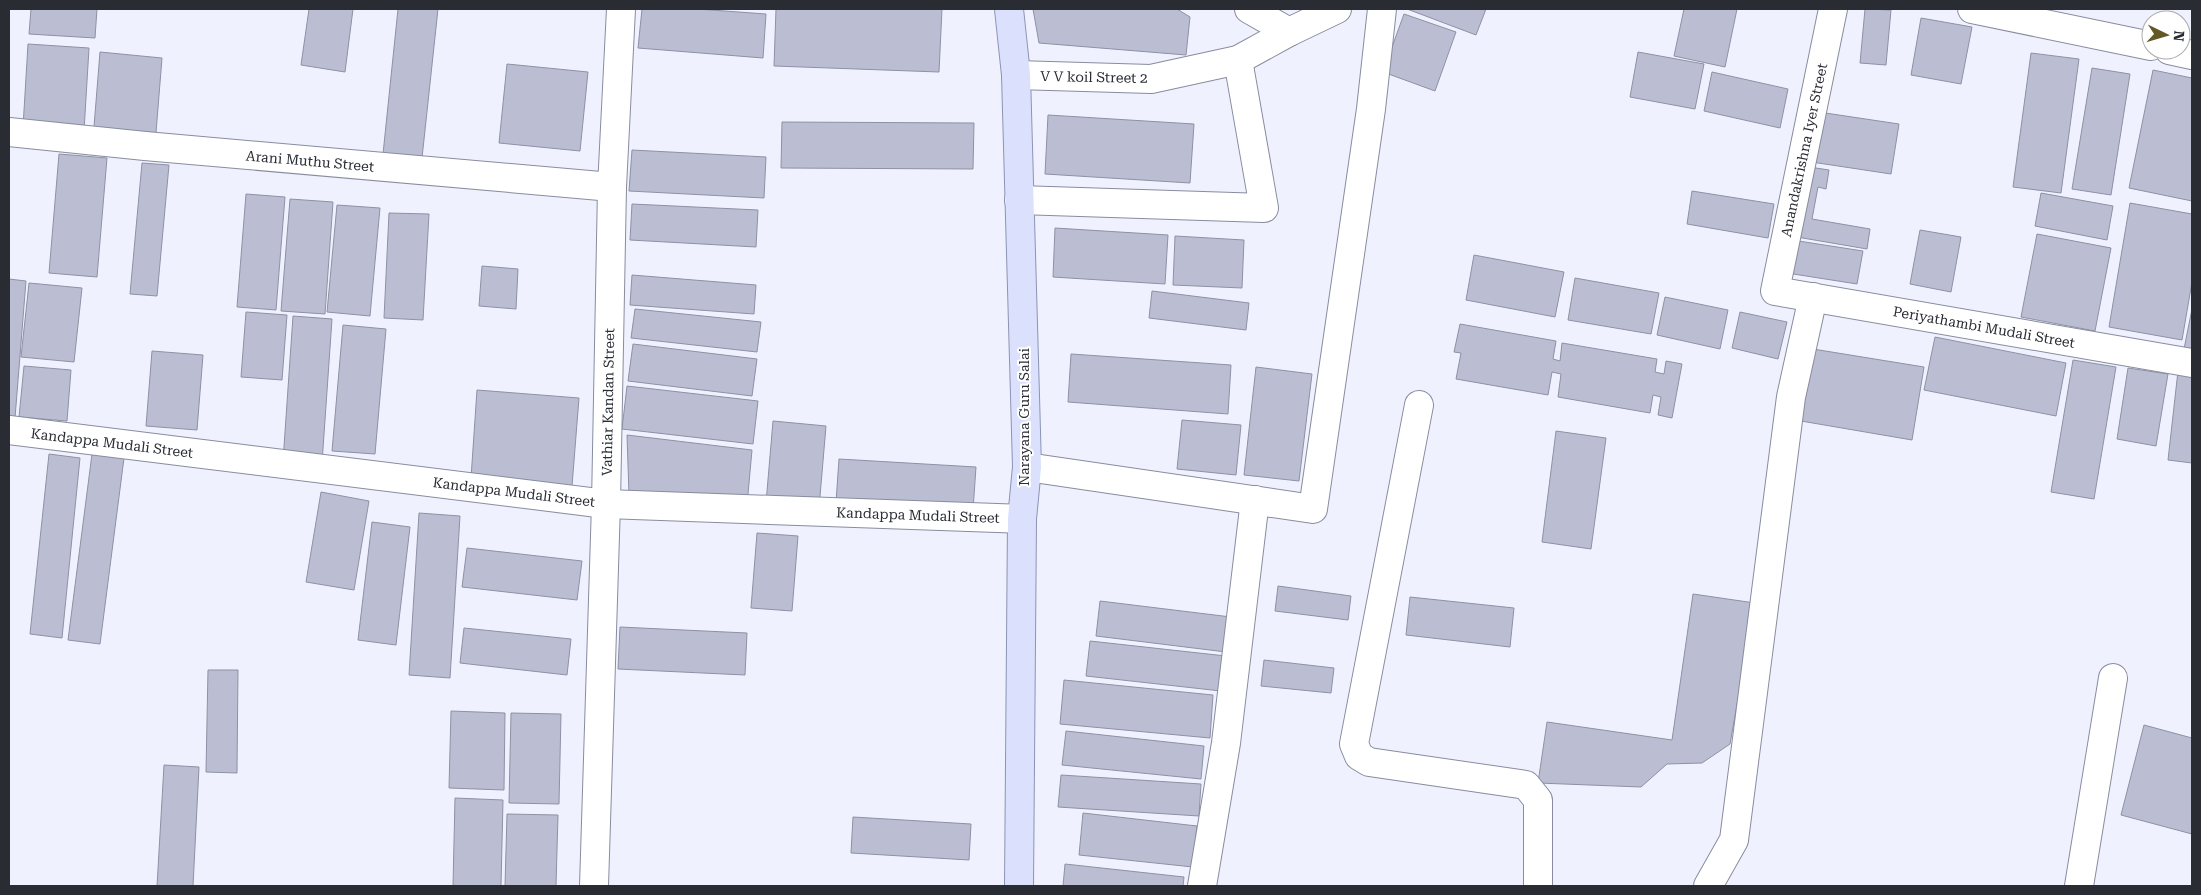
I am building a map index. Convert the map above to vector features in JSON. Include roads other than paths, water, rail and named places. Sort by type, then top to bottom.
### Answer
[{"type":"main road","name":"Narayana Guru Salai","points":[[1010,9],[1016,75],[1027,467],[1022,519],[1019,886]]},
{"type":"street","name":"Vathiar Kandan Street","points":[[594,886],[606,504],[612,186],[620,9]]},
{"type":"street","points":[[1249,9],[1289,32]]},
{"type":"street","name":"V V koil Street 2","points":[[1016,75],[1151,79],[1238,60],[1289,32],[1337,9]]},
{"type":"street","points":[[1027,467],[1313,508],[1371,109],[1382,9]]},
{"type":"street","name":"Anandakrishna Iyer Street","points":[[1775,290],[1833,9]]},
{"type":"street","points":[[1972,9],[2141,44]]},
{"type":"street","points":[[1019,200],[1264,208],[1238,60]]},
{"type":"street","name":"Arani Muthu Street","points":[[9,132],[145,146],[612,186]]},
{"type":"street","name":"Periyathambi Mudali Street","points":[[1775,290],[2192,364]]},
{"type":"street","points":[[1708,886],[1734,840],[1791,397],[1813,297]]},
{"type":"street","points":[[1419,405],[1354,744],[1359,756],[1369,762],[1526,785],[1538,800],[1538,886]]},
{"type":"street","name":"Kandappa Mudali Street","points":[[9,430],[606,504],[1022,519]]},
{"type":"street","points":[[1202,886],[1226,743],[1256,500]]},
{"type":"street","points":[[2079,886],[2113,678]]}]
